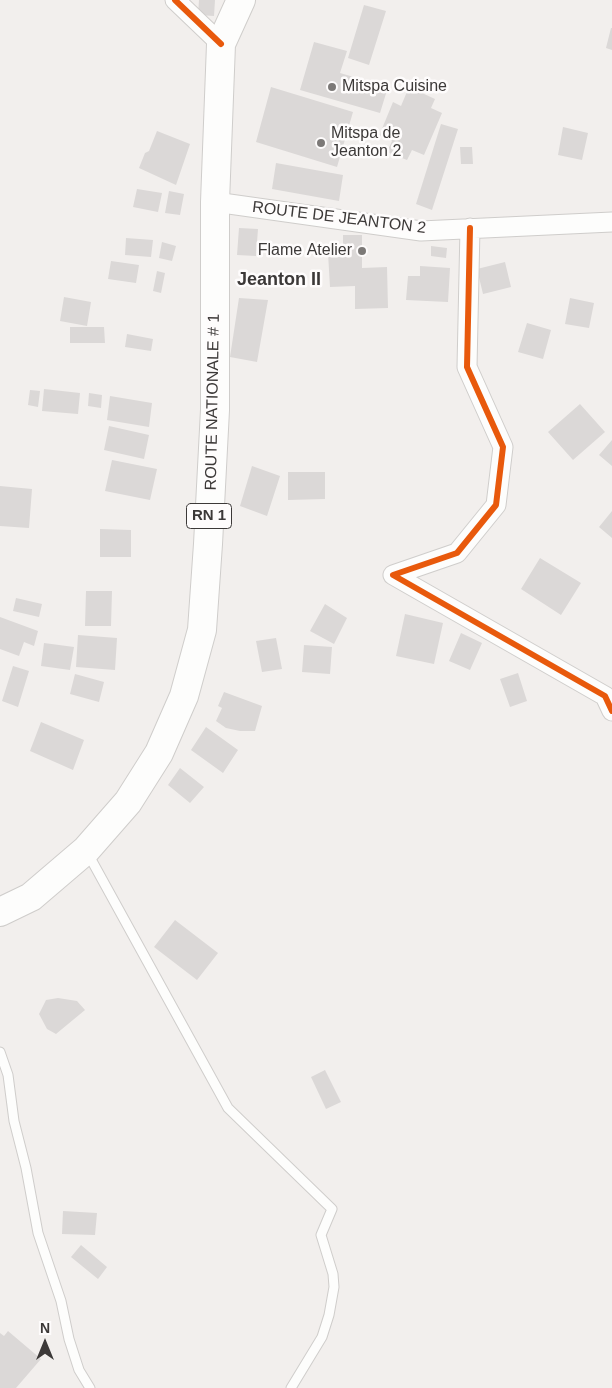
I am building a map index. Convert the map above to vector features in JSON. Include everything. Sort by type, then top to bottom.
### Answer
[{"type":"main road","name":"ROUTE NATIONALE # 1","points":[[0,912],[31,896],[86,850],[128,802],[159,753],[184,696],[202,630],[215,410],[215,202],[221,44],[241,0]]},
{"type":"street","points":[[175,0],[221,44]]},
{"type":"street","name":"ROUTE DE JEANTON 2","points":[[215,202],[422,231],[612,222]]},
{"type":"street","points":[[470,228],[467,367],[502,447],[496,504],[457,553],[393,575],[604,696],[612,711]]},
{"type":"lane","points":[[86,850],[228,1108],[332,1209],[321,1235],[333,1274],[334,1287],[329,1315],[322,1337],[291,1388]]},
{"type":"lane","points":[[0,1052],[8,1075],[14,1121],[26,1168],[38,1233],[61,1301],[69,1339],[79,1370],[90,1388]]},
{"type":"building","points":[[199,0],[215,0],[214,16],[198,15]]},
{"type":"building","points":[[364,5],[386,11],[369,65],[348,58]]},
{"type":"building","points":[[612,28],[612,50],[606,48]]},
{"type":"building","points":[[314,42],[347,51],[340,73],[388,87],[380,113],[300,90]]},
{"type":"building","points":[[271,87],[353,112],[337,167],[256,142]]},
{"type":"building","points":[[409,87],[435,99],[431,108],[442,113],[424,155],[412,150],[407,160],[387,152],[392,141],[379,136],[393,102],[401,106]]},
{"type":"building","points":[[441,124],[458,129],[432,210],[416,204]]},
{"type":"building","points":[[563,127],[588,133],[582,160],[558,155]]},
{"type":"building","points":[[157,131],[190,144],[176,185],[139,168],[145,153],[149,151]]},
{"type":"building","points":[[460,147],[472,147],[473,164],[461,164]]},
{"type":"building","points":[[276,163],[343,175],[339,201],[272,189]]},
{"type":"building","points":[[137,189],[162,193],[158,212],[133,207]]},
{"type":"building","points":[[169,191],[184,194],[180,215],[165,213]]},
{"type":"building","points":[[239,228],[258,229],[256,256],[237,255]]},
{"type":"building","points":[[343,235],[362,235],[362,268],[387,267],[388,308],[355,309],[355,286],[330,287],[328,253],[343,252]]},
{"type":"building","points":[[126,238],[153,240],[151,257],[125,255]]},
{"type":"building","points":[[162,242],[176,246],[172,261],[159,258]]},
{"type":"building","points":[[431,246],[447,248],[446,258],[431,256]]},
{"type":"building","points":[[111,261],[139,265],[136,283],[108,279]]},
{"type":"building","points":[[505,262],[511,287],[483,294],[477,269]]},
{"type":"building","points":[[420,266],[450,268],[448,302],[406,300],[408,276],[420,276]]},
{"type":"building","points":[[157,271],[165,273],[161,293],[153,291]]},
{"type":"building","points":[[64,297],[91,302],[87,326],[60,321]]},
{"type":"building","points":[[239,298],[268,300],[257,362],[230,357]]},
{"type":"building","points":[[570,298],[594,303],[589,328],[565,324]]},
{"type":"building","points":[[527,323],[551,330],[543,359],[518,352]]},
{"type":"building","points":[[70,327],[104,327],[105,343],[70,343]]},
{"type":"building","points":[[127,334],[153,339],[151,351],[125,347]]},
{"type":"building","points":[[44,389],[80,393],[78,414],[42,411]]},
{"type":"building","points":[[30,390],[40,391],[38,407],[28,405]]},
{"type":"building","points":[[89,393],[102,395],[101,408],[88,406]]},
{"type":"building","points":[[110,396],[152,403],[149,427],[107,420]]},
{"type":"building","points":[[580,404],[605,432],[573,460],[548,432]]},
{"type":"building","points":[[109,426],[149,435],[144,459],[104,450]]},
{"type":"building","points":[[612,440],[612,466],[599,455]]},
{"type":"building","points":[[112,460],[157,469],[150,500],[105,491]]},
{"type":"building","points":[[252,466],[280,476],[267,516],[240,506]]},
{"type":"building","points":[[288,472],[325,472],[325,499],[288,500]]},
{"type":"building","points":[[0,486],[32,489],[29,528],[0,526]]},
{"type":"building","points":[[612,511],[612,538],[599,527]]},
{"type":"building","points":[[100,529],[131,530],[131,557],[100,557]]},
{"type":"building","points":[[540,558],[581,583],[561,615],[521,589]]},
{"type":"building","points":[[86,591],[112,591],[111,626],[85,626]]},
{"type":"building","points":[[16,598],[42,604],[39,617],[13,611]]},
{"type":"building","points":[[325,604],[347,618],[334,644],[310,631]]},
{"type":"building","points":[[405,614],[443,623],[434,664],[396,656]]},
{"type":"building","points":[[0,617],[38,631],[34,646],[24,642],[19,656],[0,649]]},
{"type":"building","points":[[461,633],[482,643],[470,670],[449,661]]},
{"type":"building","points":[[78,635],[117,638],[115,670],[76,667]]},
{"type":"building","points":[[276,638],[282,669],[262,672],[256,641]]},
{"type":"building","points":[[44,643],[74,647],[70,670],[41,666]]},
{"type":"building","points":[[304,645],[332,647],[330,674],[302,672]]},
{"type":"building","points":[[13,666],[29,671],[18,707],[2,701]]},
{"type":"building","points":[[518,673],[527,701],[510,707],[500,679]]},
{"type":"building","points":[[75,674],[104,682],[99,702],[70,694]]},
{"type":"building","points":[[224,692],[262,706],[255,731],[240,731],[226,728],[216,721],[222,708],[218,706]]},
{"type":"building","points":[[41,722],[84,740],[73,770],[30,751]]},
{"type":"building","points":[[206,727],[238,750],[223,773],[191,750]]},
{"type":"building","points":[[180,768],[204,787],[190,803],[168,785]]},
{"type":"building","points":[[175,920],[218,953],[197,980],[154,947]]},
{"type":"building","points":[[58,998],[77,1001],[85,1010],[56,1034],[47,1029],[39,1014],[46,1000]]},
{"type":"building","points":[[325,1070],[341,1102],[326,1109],[311,1077]]},
{"type":"building","points":[[63,1211],[97,1213],[95,1235],[62,1234]]},
{"type":"building","points":[[81,1245],[107,1267],[98,1279],[71,1257]]},
{"type":"building","points":[[8,1331],[41,1359],[16,1388],[0,1388],[0,1333],[4,1336]]},
{"type":"cycle path","points":[[175,0],[221,44]]},
{"type":"cycle path","points":[[470,228],[467,367],[503,447],[496,505],[457,553],[393,575],[605,696],[612,711]]},
{"type":"place","name":"Mitspa Cuisine","points":[[332,87]]},
{"type":"place","name":"Mitspa de Jeanton 2","points":[[321,143]]},
{"type":"place","name":"Flame Atelier","points":[[362,251]]},
{"type":"district","name":"Jeanton II","points":[[279,280]]}]
